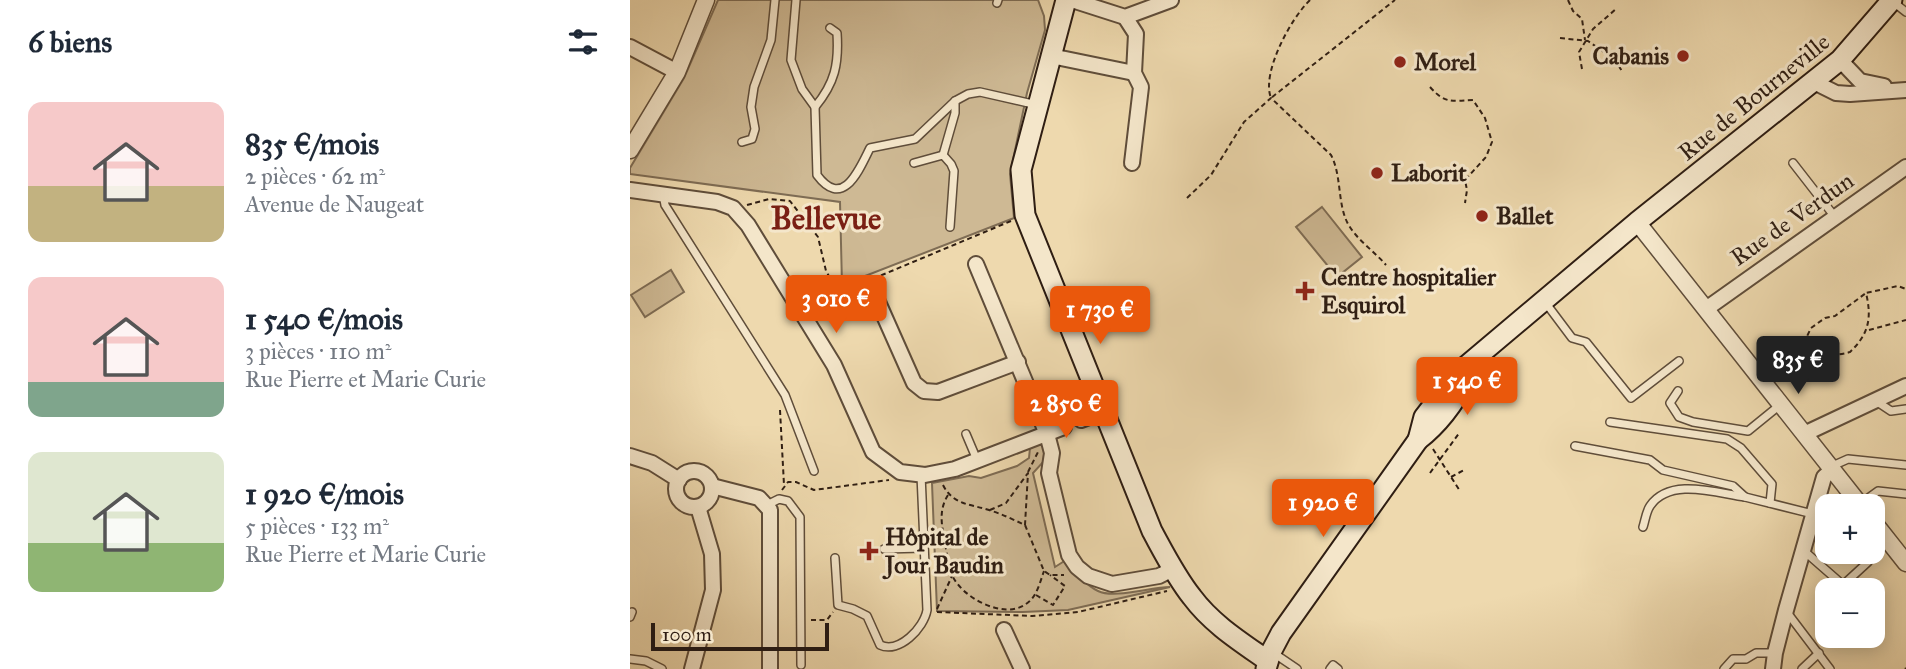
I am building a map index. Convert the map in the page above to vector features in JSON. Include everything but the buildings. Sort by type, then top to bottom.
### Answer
[{"type":"main road","points":[[1064,1],[1021,170],[1025,215],[1152,531],[1192,598],[1218,625],[1268,661],[1282,633],[1418,440]]},
{"type":"main road","name":"Rue de Bourneville","points":[[1418,440],[1432,429],[1446,411],[1466,380],[1474,360],[1637,222],[1840,61],[1896,4]]},
{"type":"street","points":[[630,150],[677,72],[706,0]]},
{"type":"street","points":[[1064,1],[1125,17],[1171,0]]},
{"type":"street","points":[[1125,17],[1136,34],[1134,73],[1142,87],[1132,163]]},
{"type":"street","points":[[630,47],[677,72]]},
{"type":"street","points":[[1051,56],[1134,73]]},
{"type":"street","points":[[1840,61],[1865,84],[1906,90]]},
{"type":"street","points":[[1814,82],[1836,93],[1906,90]]},
{"type":"street","name":"Rue de Verdun","points":[[1706,309],[1906,167]]},
{"type":"street","points":[[630,190],[717,202],[733,208],[748,225],[834,365],[873,452],[900,471],[921,475],[937,473],[977,461],[1064,427]]},
{"type":"street","points":[[1637,222],[1851,494]]},
{"type":"street","points":[[976,264],[1047,434],[1052,453],[1049,473],[1069,555],[1077,567],[1088,576],[1112,584],[1150,578],[1173,569]]},
{"type":"street","points":[[878,302],[914,383],[924,391],[939,391],[1018,362]]},
{"type":"street","points":[[1804,434],[1906,386]]},
{"type":"street","points":[[1081,420],[1104,411]]},
{"type":"street","points":[[630,456],[652,463],[679,480]]},
{"type":"street","points":[[1822,494],[1824,477],[1831,468]]},
{"type":"street","points":[[688,472],[701,472],[710,480],[712,486],[708,501],[698,507],[682,502],[677,491],[679,480],[688,472]]},
{"type":"street","points":[[712,486],[773,502],[770,669]]},
{"type":"street","points":[[692,669],[713,590],[712,554],[698,507]]},
{"type":"street","points":[[1775,665],[1786,610],[1803,550],[1815,522]]},
{"type":"street","points":[[1885,536],[1906,563]]},
{"type":"street","points":[[1004,630],[1022,669]]},
{"type":"lane","points":[[742,142],[752,139],[755,129],[751,107],[754,88],[771,40],[775,0]]},
{"type":"lane","points":[[796,0],[791,60],[802,89],[815,107],[817,175],[824,184],[839,188],[848,186],[870,148],[915,139],[955,101],[968,94],[980,92],[1037,105]]},
{"type":"lane","points":[[815,107],[825,95],[839,60],[838,33],[830,28]]},
{"type":"lane","points":[[943,155],[955,113],[955,101]]},
{"type":"lane","points":[[915,163],[943,155]]},
{"type":"lane","points":[[943,155],[954,172],[950,227]]},
{"type":"lane","points":[[1793,163],[1835,217]]},
{"type":"lane","points":[[663,194],[665,205],[785,395],[814,471]]},
{"type":"lane","points":[[1545,301],[1572,338],[1586,342],[1631,398],[1679,361]]},
{"type":"lane","points":[[1678,391],[1670,403],[1679,417],[1693,422],[1748,431],[1781,404]]},
{"type":"lane","points":[[1876,401],[1891,411],[1906,409]]},
{"type":"lane","points":[[1610,422],[1727,439],[1741,448],[1772,484],[1770,503]]},
{"type":"lane","points":[[966,434],[977,461]]},
{"type":"lane","points":[[1575,446],[1650,460],[1663,470],[1733,486],[1745,497]]},
{"type":"lane","points":[[1831,468],[1848,459],[1906,465]]},
{"type":"lane","points":[[835,558],[838,605],[867,616],[877,641],[885,648],[917,632],[931,611],[923,548],[921,475]]},
{"type":"lane","points":[[1643,527],[1648,508],[1660,495],[1679,488],[1745,497],[1815,511]]},
{"type":"lane","points":[[1874,494],[1878,491],[1906,494]]},
{"type":"lane","points":[[773,502],[792,504],[800,517],[801,665]]},
{"type":"lane","points":[[884,549],[923,548]]},
{"type":"lane","points":[[1803,550],[1815,560]]},
{"type":"lane","points":[[1819,564],[1843,584],[1866,564]]},
{"type":"lane","points":[[1786,610],[1830,669]]},
{"type":"lane","points":[[1724,669],[1733,659],[1746,659],[1756,653],[1775,665]]},
{"type":"lane","points":[[1802,669],[1819,653]]},
{"type":"lane","points":[[630,659],[646,661],[662,669]]},
{"type":"lane","points":[[1268,661],[1297,669]]},
{"type":"lane","points":[[1330,669],[1333,666],[1338,669]]},
{"type":"path","points":[[1310,0],[1289,27],[1273,65],[1268,89],[1271,98],[1331,155],[1338,175],[1347,222],[1354,234],[1386,265]]},
{"type":"path","points":[[1188,198],[1211,175],[1244,122],[1395,0]]},
{"type":"path","points":[[1569,0],[1573,11],[1582,19],[1585,41]]},
{"type":"path","points":[[1582,69],[1579,52],[1585,41],[1604,17],[1616,9]]},
{"type":"path","points":[[1560,38],[1585,41],[1602,49],[1622,71]]},
{"type":"path","points":[[1430,87],[1438,96],[1448,101],[1473,100],[1485,118],[1492,142],[1486,157],[1465,180],[1465,202]]},
{"type":"path","points":[[733,208],[769,199],[790,201],[818,237],[826,271],[839,293],[1025,215]]},
{"type":"path","points":[[1799,352],[1811,328],[1825,318],[1835,316],[1866,293],[1898,286],[1906,289]]},
{"type":"path","points":[[1763,382],[1782,362],[1784,354],[1799,352],[1823,356],[1850,352],[1868,330],[1870,309],[1866,293]]},
{"type":"path","points":[[1868,330],[1906,320]]},
{"type":"path","points":[[784,486],[779,403],[785,395]]},
{"type":"path","points":[[1430,473],[1460,432]]},
{"type":"path","points":[[989,510],[1006,503],[1028,473],[1047,434]]},
{"type":"path","points":[[1418,440],[1436,451],[1460,491]]},
{"type":"path","points":[[1451,477],[1465,469]]},
{"type":"path","points":[[773,502],[788,482],[796,482],[814,490],[893,480],[900,471]]},
{"type":"path","points":[[937,473],[948,495],[970,507],[989,510],[1026,525]]},
{"type":"path","points":[[1028,473],[1026,525],[1044,570],[1065,586],[1053,605],[1035,595]]},
{"type":"path","points":[[948,495],[942,505],[942,524],[952,575],[963,591],[988,606],[1019,607],[1027,604],[1035,595],[1044,570]]},
{"type":"path","points":[[1050,575],[1063,575],[1077,567]]},
{"type":"path","points":[[952,575],[931,611],[1032,616],[1078,612],[1185,587]]},
{"type":"path","points":[[802,621],[827,620],[838,605]]},
{"type":"shaded area","points":[[718,0],[1038,0],[1044,16],[1045,30],[1027,93],[1010,174],[1014,218],[842,285],[840,202],[630,174],[630,168],[684,78]]},
{"type":"shaded area","points":[[1322,207],[1362,257],[1337,277],[1296,227]]},
{"type":"shaded area","points":[[671,270],[684,292],[645,317],[631,295]]},
{"type":"shaded area","points":[[1039,444],[1044,447],[1045,460],[1033,473],[1055,567],[1066,560],[1089,585],[1105,593],[1170,587],[1068,610],[937,611],[932,483],[969,476],[981,478],[1017,466],[1029,458],[1030,448]]},
{"type":"place","name":"Cabanis","points":[[1683,56]]},
{"type":"place","name":"Morel","points":[[1400,62]]},
{"type":"place","name":"Laborit","points":[[1377,173]]},
{"type":"place","name":"Ballet","points":[[1482,216]]},
{"type":"place","name":"Centre hospitalier Esquirol","points":[[1305,291]]},
{"type":"place","name":"Hôpital de Jour Baudin","points":[[869,551]]},
{"type":"district","name":"Bellevue","points":[[826,218]]}]
